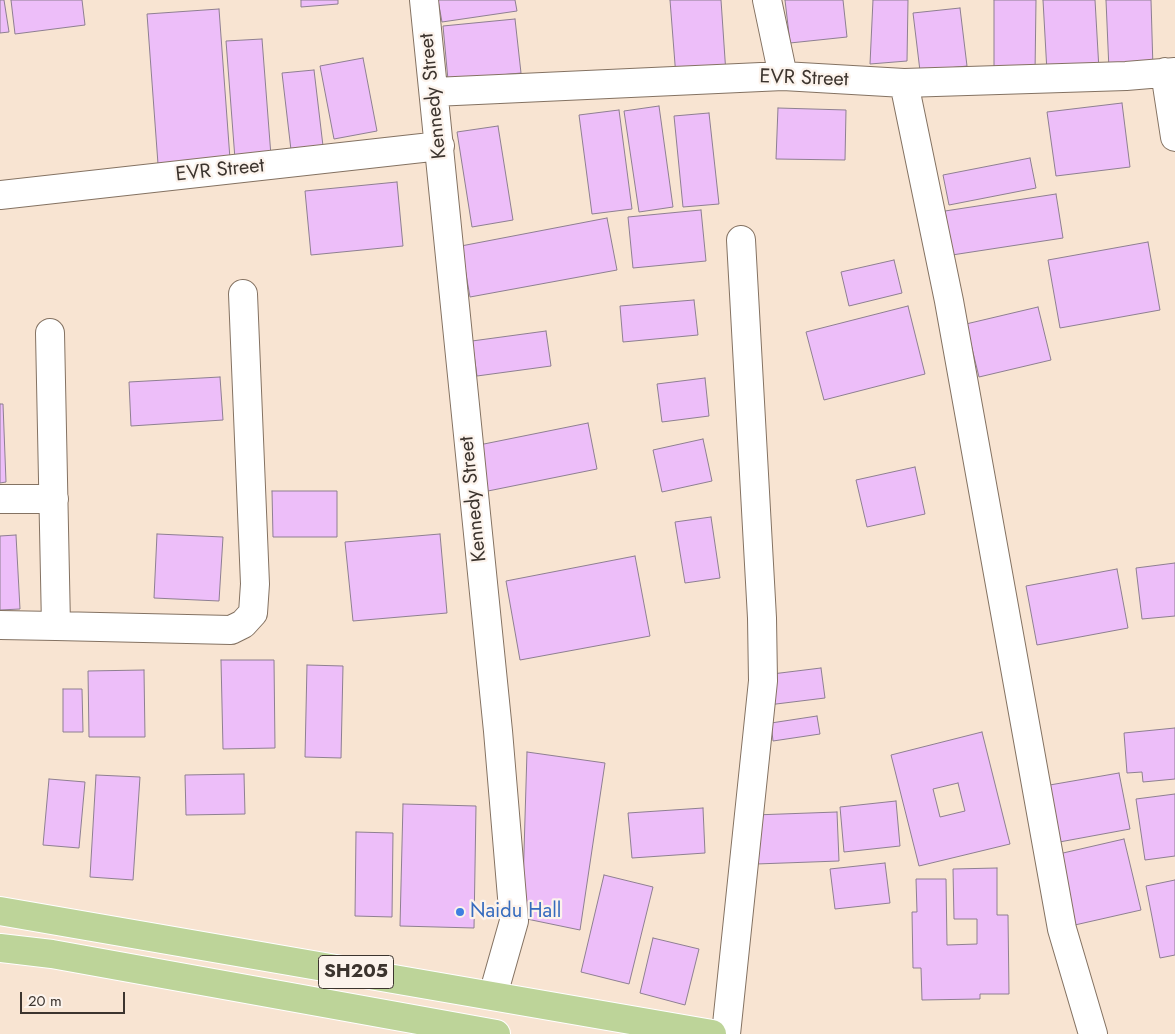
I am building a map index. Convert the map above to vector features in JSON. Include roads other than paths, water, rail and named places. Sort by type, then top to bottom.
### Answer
[{"type":"main road","name":"SH205","points":[[0,911],[712,1034]]},
{"type":"main road","name":"SH205","points":[[0,948],[52,954],[496,1034]]},
{"type":"street","name":"Kennedy Street","points":[[424,0],[498,731],[514,921],[493,996]]},
{"type":"street","points":[[767,0],[783,76]]},
{"type":"street","name":"EVR Street","points":[[434,92],[783,76],[904,83],[1126,76],[1170,72]]},
{"type":"street","points":[[1170,72],[1175,137]]},
{"type":"street","points":[[904,83],[949,301],[1062,929],[1093,1034]]},
{"type":"street","name":"EVR Street","points":[[0,196],[440,146]]},
{"type":"street","points":[[726,1034],[763,681],[762,618],[741,240]]},
{"type":"street","points":[[0,625],[231,630],[243,624],[253,614],[255,584],[243,294]]},
{"type":"street","points":[[50,333],[56,626]]},
{"type":"street","points":[[0,499],[54,499]]},
{"type":"place","name":"Naidu Hall","points":[[460,912]]}]
